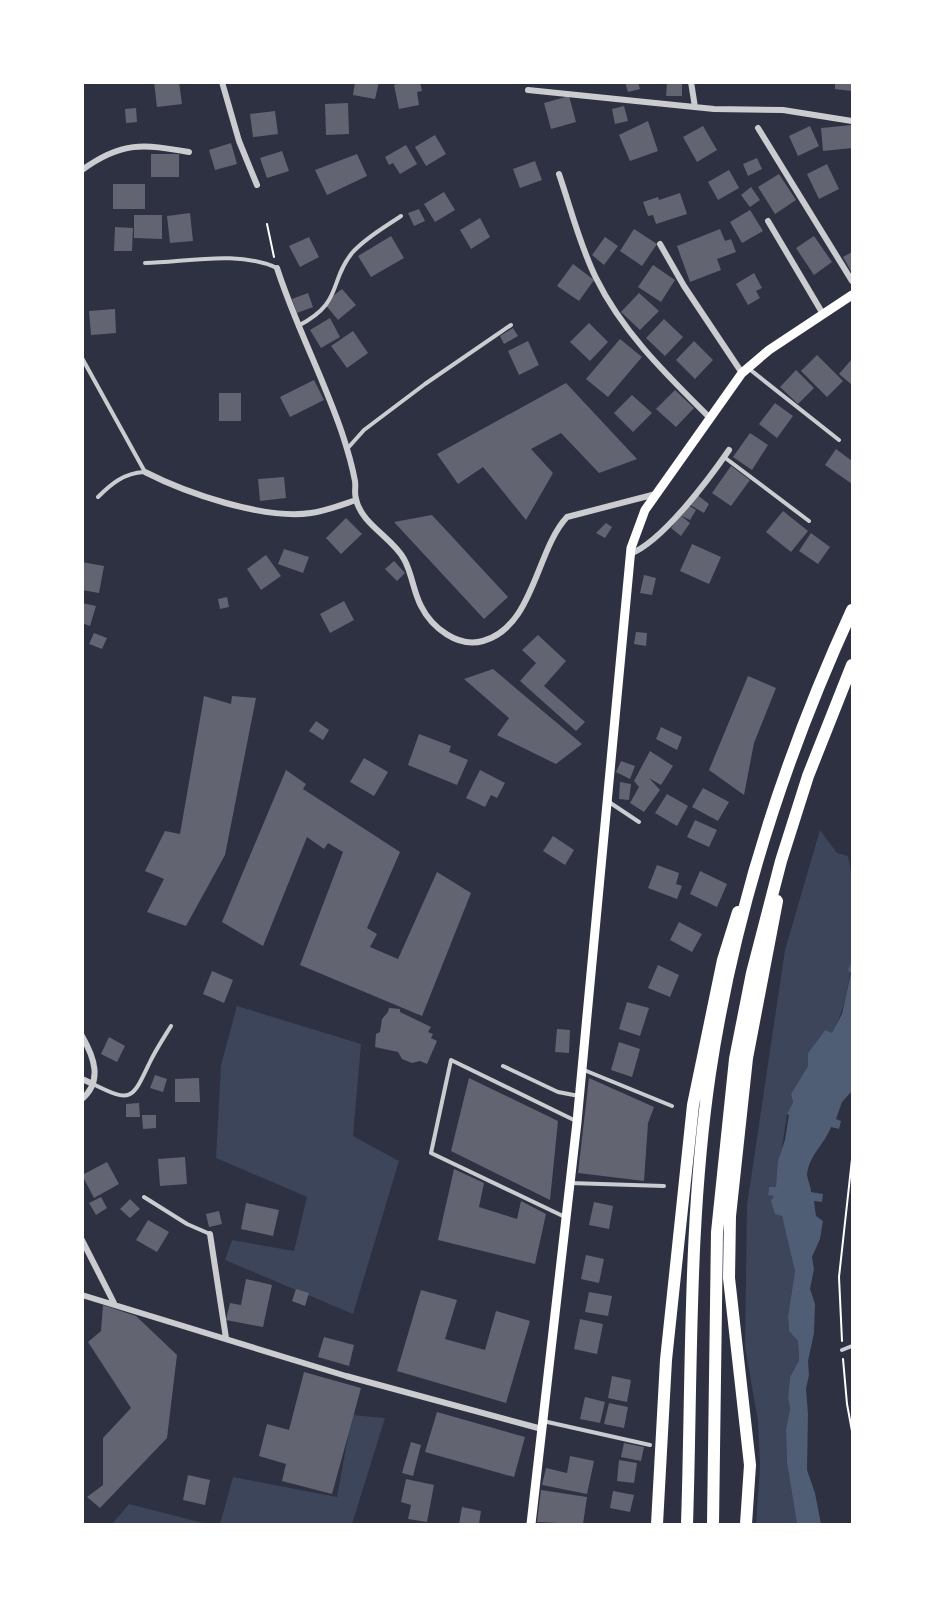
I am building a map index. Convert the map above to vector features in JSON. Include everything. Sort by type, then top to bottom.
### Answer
[{"type":"highway","points":[[687,1524],[693,1273],[700,1166],[714,1051],[762,847],[808,714],[852,610]]},
{"type":"highway","points":[[713,1524],[716,1263],[735,1059],[750,984],[777,880],[808,776],[852,665]]},
{"type":"highway","points":[[746,1524],[750,1465],[733,1334],[729,1238],[744,1081],[758,994],[775,917],[777,880]]},
{"type":"highway","points":[[657,1524],[666,1360],[693,1105],[723,960],[735,919],[749,896]]},
{"type":"main road","points":[[531,1524],[577,1122],[605,800],[630,554],[637,528],[656,494],[709,417],[745,370],[763,354],[852,295]]},
{"type":"street","points":[[222,82],[239,141],[257,185]]},
{"type":"street","points":[[691,82],[695,107]]},
{"type":"street","points":[[528,90],[695,107],[783,110],[852,121]]},
{"type":"street","points":[[758,128],[852,281]]},
{"type":"street","points":[[82,170],[110,152],[138,146],[189,152]]},
{"type":"street","points":[[560,174],[588,259],[607,298],[643,348],[709,417]]},
{"type":"street","points":[[768,221],[823,314]]},
{"type":"street","points":[[660,244],[684,286],[745,370]]},
{"type":"street","points":[[277,268],[347,450],[356,484],[356,500],[374,526],[404,558],[421,607],[446,636],[469,643],[485,641],[513,622],[533,587],[558,527],[567,517],[656,494]]},
{"type":"street","points":[[630,554],[644,548],[659,535],[729,450]]},
{"type":"street","points":[[145,472],[187,491],[230,504],[268,511],[309,514],[356,500]]},
{"type":"street","points":[[82,1036],[94,1060],[96,1072],[89,1093],[82,1099]]},
{"type":"street","points":[[82,1079],[93,1084]]},
{"type":"street","points":[[210,1234],[226,1338]]},
{"type":"street","points":[[82,1240],[114,1303]]},
{"type":"street","points":[[82,1295],[335,1373],[542,1425]]},
{"type":"lane","points":[[298,326],[315,317],[327,304],[352,254],[400,216]]},
{"type":"lane","points":[[145,263],[231,258],[254,260],[277,268]]},
{"type":"lane","points":[[347,450],[364,430],[424,384],[511,325]]},
{"type":"lane","points":[[82,358],[145,472],[127,475],[113,483],[98,497]]},
{"type":"lane","points":[[745,370],[839,440]]},
{"type":"lane","points":[[724,457],[809,521]]},
{"type":"lane","points":[[605,800],[639,822]]},
{"type":"lane","points":[[93,1084],[115,1094],[132,1094],[140,1087],[149,1064],[171,1026]]},
{"type":"lane","points":[[566,1217],[431,1153],[451,1060],[577,1122]]},
{"type":"lane","points":[[503,1066],[558,1092],[579,1096]]},
{"type":"lane","points":[[582,1069],[672,1107]]},
{"type":"lane","points":[[570,1184],[664,1186]]},
{"type":"lane","points":[[144,1197],[187,1224],[210,1234]]},
{"type":"lane","points":[[842,1350],[852,1346]]},
{"type":"lane","points":[[542,1425],[650,1445]]},
{"type":"path","points":[[267,224],[277,268]]},
{"type":"path","points":[[852,1159],[839,1277],[842,1350],[852,1431]]},
{"type":"shaded area","points":[[820,830],[837,853],[848,856],[854,898],[851,971],[840,1016],[832,1034],[825,1030],[808,1053],[808,1066],[791,1094],[793,1102],[787,1114],[776,1188],[769,1187],[768,1194],[775,1196],[789,1238],[795,1271],[788,1316],[789,1331],[798,1341],[799,1360],[790,1377],[788,1398],[790,1409],[786,1429],[787,1463],[797,1524],[756,1524],[760,1466],[758,1421],[745,1347],[747,1205],[785,950]]},
{"type":"shaded area","points":[[851,963],[852,1091],[842,1102],[836,1119],[841,1121],[839,1129],[831,1127],[814,1155],[807,1174],[811,1192],[823,1194],[822,1202],[814,1201],[816,1216],[823,1221],[820,1239],[812,1257],[814,1269],[810,1289],[815,1304],[814,1333],[808,1361],[809,1375],[806,1389],[807,1470],[815,1493],[821,1524],[797,1524],[787,1463],[786,1429],[790,1409],[788,1398],[790,1377],[799,1360],[798,1341],[789,1331],[788,1316],[795,1271],[782,1216],[775,1214],[771,1201],[774,1196],[768,1195],[769,1187],[776,1187],[778,1161],[785,1140],[789,1115],[787,1114],[793,1102],[791,1094],[808,1066],[808,1053],[825,1030],[832,1033],[842,1014]]},
{"type":"shaded area","points":[[237,1006],[361,1044],[353,1136],[399,1161],[353,1314],[225,1260],[232,1240],[294,1251],[307,1197],[216,1158],[221,1065]]},
{"type":"shaded area","points":[[352,1415],[385,1418],[352,1524],[220,1524],[233,1477],[337,1497]]},
{"type":"shaded area","points":[[129,1504],[207,1524],[112,1524]]},
{"type":"building","points":[[154,82],[179,82],[182,104],[157,107]]},
{"type":"building","points":[[355,82],[379,82],[375,99],[353,95]]},
{"type":"building","points":[[404,82],[420,82],[422,91],[417,92],[419,105],[399,109],[394,85]]},
{"type":"building","points":[[625,82],[638,82],[640,89],[628,92]]},
{"type":"building","points":[[835,82],[852,82],[852,91],[835,89]]},
{"type":"building","points":[[667,83],[682,84],[682,96],[666,96]]},
{"type":"building","points":[[569,96],[576,122],[551,129],[544,103]]},
{"type":"building","points":[[348,103],[349,134],[326,135],[325,104]]},
{"type":"building","points":[[624,106],[628,121],[615,124],[612,109]]},
{"type":"building","points":[[136,108],[137,122],[126,123],[125,109]]},
{"type":"building","points":[[275,111],[278,134],[253,137],[250,114]]},
{"type":"building","points":[[648,121],[658,151],[630,161],[619,135]]},
{"type":"building","points":[[852,125],[852,148],[823,151],[821,128]]},
{"type":"building","points":[[703,126],[717,150],[697,162],[683,137]]},
{"type":"building","points":[[810,126],[819,146],[798,156],[789,136]]},
{"type":"building","points":[[435,135],[446,154],[426,166],[415,147]]},
{"type":"building","points":[[231,143],[237,164],[215,170],[209,150]]},
{"type":"building","points":[[406,145],[417,164],[400,174],[393,163],[389,165],[385,157]]},
{"type":"building","points":[[282,151],[289,171],[267,178],[260,158]]},
{"type":"building","points":[[151,154],[179,154],[179,177],[151,177]]},
{"type":"building","points":[[357,154],[367,176],[327,195],[315,170]]},
{"type":"building","points":[[757,158],[762,169],[748,176],[743,164]]},
{"type":"building","points":[[535,161],[542,180],[520,188],[513,169]]},
{"type":"building","points":[[827,164],[839,189],[819,199],[807,174]]},
{"type":"building","points":[[729,170],[739,188],[718,200],[708,182]]},
{"type":"building","points":[[779,174],[796,200],[775,214],[758,187]]},
{"type":"building","points":[[113,184],[145,184],[145,209],[113,209]]},
{"type":"building","points":[[751,187],[760,200],[750,207],[741,195]]},
{"type":"building","points":[[444,192],[455,210],[435,222],[424,204]]},
{"type":"building","points":[[680,193],[687,214],[656,224],[653,215],[648,216],[643,202],[658,197],[659,200]]},
{"type":"building","points":[[419,209],[425,221],[414,226],[408,213]]},
{"type":"building","points":[[750,210],[763,231],[742,243],[730,222]]},
{"type":"building","points":[[190,213],[193,241],[170,243],[167,216]]},
{"type":"building","points":[[134,215],[162,215],[162,239],[134,238]]},
{"type":"building","points":[[480,218],[490,237],[471,249],[460,230]]},
{"type":"building","points":[[115,227],[133,228],[132,251],[114,251]]},
{"type":"building","points":[[634,229],[657,244],[642,266],[620,251]]},
{"type":"building","points":[[720,229],[725,241],[731,239],[736,252],[717,259],[721,270],[690,282],[677,246]]},
{"type":"building","points":[[391,236],[404,258],[371,277],[358,256]]},
{"type":"building","points":[[814,236],[832,262],[814,275],[796,248]]},
{"type":"building","points":[[309,237],[319,257],[300,267],[289,246]]},
{"type":"building","points":[[605,237],[618,246],[604,265],[592,255]]},
{"type":"building","points":[[852,252],[852,273],[843,257]]},
{"type":"building","points":[[573,264],[594,280],[579,301],[557,286]]},
{"type":"building","points":[[653,265],[675,280],[661,302],[638,287]]},
{"type":"building","points":[[754,273],[762,288],[756,291],[760,298],[748,305],[736,284]]},
{"type":"building","points":[[342,289],[356,305],[338,320],[324,303]]},
{"type":"building","points":[[308,293],[313,307],[297,313],[292,299]]},
{"type":"building","points":[[639,293],[659,311],[640,330],[621,312]]},
{"type":"building","points":[[115,309],[116,333],[91,335],[89,311]]},
{"type":"building","points":[[330,318],[340,337],[321,348],[310,330]]},
{"type":"building","points":[[664,319],[683,337],[665,356],[646,338]]},
{"type":"building","points":[[589,323],[608,342],[590,361],[570,342]]},
{"type":"building","points":[[513,328],[518,336],[504,344],[500,336]]},
{"type":"building","points":[[353,331],[368,353],[347,368],[331,346]]},
{"type":"building","points":[[620,339],[642,357],[608,397],[586,379]]},
{"type":"building","points":[[528,341],[539,365],[519,375],[508,351]]},
{"type":"building","points":[[694,341],[713,360],[695,379],[676,360]]},
{"type":"building","points":[[817,355],[843,381],[827,397],[801,371]]},
{"type":"building","points":[[852,359],[852,385],[839,374]]},
{"type":"building","points":[[796,370],[814,388],[798,404],[780,387]]},
{"type":"building","points":[[314,380],[324,400],[290,417],[280,397]]},
{"type":"building","points":[[566,383],[637,459],[599,473],[561,433],[531,449],[553,473],[526,520],[483,467],[458,484],[437,454]]},
{"type":"building","points":[[675,390],[694,408],[676,427],[656,409]]},
{"type":"building","points":[[219,393],[241,393],[241,421],[219,421]]},
{"type":"building","points":[[632,395],[652,413],[633,432],[614,413]]},
{"type":"building","points":[[775,403],[793,416],[777,438],[759,424]]},
{"type":"building","points":[[750,433],[768,445],[752,470],[733,457]]},
{"type":"building","points":[[836,449],[852,461],[852,484],[825,465]]},
{"type":"building","points":[[731,466],[750,480],[731,506],[712,493]]},
{"type":"building","points":[[284,477],[286,498],[260,501],[258,479]]},
{"type":"building","points":[[696,494],[709,504],[704,513],[690,505]]},
{"type":"building","points":[[688,505],[696,510],[690,520],[680,515]]},
{"type":"building","points":[[783,511],[808,531],[791,552],[766,532]]},
{"type":"building","points":[[432,515],[508,597],[484,619],[394,522]]},
{"type":"building","points":[[680,515],[690,523],[681,536],[671,528]]},
{"type":"building","points":[[346,518],[362,534],[341,554],[326,538]]},
{"type":"building","points":[[606,523],[612,527],[605,538],[596,533]]},
{"type":"building","points":[[811,533],[830,547],[818,564],[799,551]]},
{"type":"building","points":[[692,544],[721,557],[709,584],[680,571]]},
{"type":"building","points":[[284,549],[309,557],[303,573],[278,564]]},
{"type":"building","points":[[266,555],[281,576],[261,590],[247,569]]},
{"type":"building","points":[[394,561],[405,573],[397,581],[385,569]]},
{"type":"building","points":[[82,562],[104,566],[99,593],[82,590]]},
{"type":"building","points":[[644,575],[656,578],[652,595],[640,593]]},
{"type":"building","points":[[227,597],[229,607],[220,609],[218,599]]},
{"type":"building","points":[[344,601],[354,620],[330,633],[320,614]]},
{"type":"building","points":[[82,603],[96,606],[90,626],[82,623]]},
{"type":"building","points":[[636,632],[647,633],[646,646],[634,644]]},
{"type":"building","points":[[94,633],[107,638],[102,649],[89,644]]},
{"type":"building","points":[[538,635],[566,661],[544,686],[585,722],[576,731],[520,681],[536,663],[522,650]]},
{"type":"building","points":[[493,669],[582,744],[556,764],[497,735],[509,718],[464,679]]},
{"type":"building","points":[[748,676],[776,688],[754,743],[744,795],[709,770]]},
{"type":"building","points":[[204,696],[231,704],[232,696],[256,698],[225,855],[186,926],[147,912],[164,879],[145,871],[165,831],[180,834]]},
{"type":"building","points":[[316,721],[329,730],[323,740],[309,731]]},
{"type":"building","points":[[661,727],[682,737],[677,750],[656,739]]},
{"type":"building","points":[[419,734],[451,746],[449,752],[468,760],[457,785],[408,765]]},
{"type":"building","points":[[650,751],[673,766],[661,785],[649,778],[660,790],[644,812],[630,803],[639,787],[634,781]]},
{"type":"building","points":[[364,758],[388,772],[374,796],[350,782]]},
{"type":"building","points":[[621,761],[635,766],[630,779],[616,772]]},
{"type":"building","points":[[286,770],[306,784],[303,789],[400,852],[367,928],[377,934],[370,947],[398,959],[437,872],[471,893],[422,1016],[300,965],[343,852],[328,843],[324,849],[307,837],[263,946],[222,922]]},
{"type":"building","points":[[480,770],[505,783],[497,798],[491,795],[485,807],[466,798]]},
{"type":"building","points":[[620,782],[631,784],[629,800],[619,799]]},
{"type":"building","points":[[703,788],[729,802],[718,821],[692,807]]},
{"type":"building","points":[[667,794],[688,806],[677,826],[655,813]]},
{"type":"building","points":[[695,820],[717,830],[709,847],[687,837]]},
{"type":"building","points":[[553,836],[574,850],[565,865],[543,851]]},
{"type":"building","points":[[657,865],[679,873],[676,884],[682,886],[677,899],[648,888]]},
{"type":"building","points":[[700,871],[727,884],[717,907],[690,894]]},
{"type":"building","points":[[679,922],[702,934],[692,952],[670,940]]},
{"type":"building","points":[[658,965],[679,975],[670,997],[648,988]]},
{"type":"building","points":[[212,971],[233,980],[224,1003],[203,994]]},
{"type":"building","points":[[627,1002],[649,1008],[640,1036],[619,1029]]},
{"type":"building","points":[[389,1008],[400,1009],[400,1012],[431,1027],[428,1032],[433,1034],[431,1038],[437,1041],[427,1064],[420,1061],[412,1063],[402,1059],[398,1052],[375,1047],[376,1034],[380,1032],[382,1019]]},
{"type":"building","points":[[557,1029],[570,1030],[569,1053],[555,1052]]},
{"type":"building","points":[[109,1037],[125,1046],[117,1062],[101,1054]]},
{"type":"building","points":[[619,1042],[640,1049],[632,1077],[611,1070]]},
{"type":"building","points":[[155,1075],[167,1079],[163,1092],[150,1088]]},
{"type":"building","points":[[199,1078],[200,1102],[175,1102],[175,1079]]},
{"type":"building","points":[[469,1078],[558,1121],[550,1200],[451,1151]]},
{"type":"building","points":[[589,1078],[654,1107],[648,1123],[644,1181],[578,1173]]},
{"type":"building","points":[[139,1103],[140,1117],[126,1117],[126,1104]]},
{"type":"building","points":[[142,1115],[156,1115],[156,1128],[143,1129]]},
{"type":"building","points":[[185,1157],[187,1184],[160,1186],[158,1159]]},
{"type":"building","points":[[107,1162],[119,1184],[94,1198],[82,1175]]},
{"type":"building","points":[[454,1169],[484,1183],[479,1207],[517,1219],[521,1201],[546,1214],[535,1264],[438,1240]]},
{"type":"building","points":[[101,1197],[107,1208],[96,1215],[89,1203]]},
{"type":"building","points":[[130,1199],[140,1209],[130,1218],[120,1209]]},
{"type":"building","points":[[594,1202],[613,1206],[609,1229],[589,1225]]},
{"type":"building","points":[[246,1203],[279,1210],[273,1236],[241,1229]]},
{"type":"building","points":[[219,1211],[222,1224],[209,1227],[206,1214]]},
{"type":"building","points":[[148,1220],[169,1232],[157,1252],[136,1240]]},
{"type":"building","points":[[586,1255],[604,1259],[599,1283],[581,1279]]},
{"type":"building","points":[[246,1279],[272,1285],[263,1327],[226,1320],[230,1303],[241,1305]]},
{"type":"building","points":[[296,1289],[309,1293],[305,1306],[292,1301]]},
{"type":"building","points":[[421,1290],[457,1300],[445,1339],[485,1350],[496,1311],[530,1321],[506,1403],[397,1371]]},
{"type":"building","points":[[589,1292],[612,1296],[608,1316],[585,1312]]},
{"type":"building","points":[[103,1305],[136,1316],[177,1355],[167,1438],[100,1508],[87,1497],[103,1485],[103,1438],[131,1408],[88,1342],[101,1331]]},
{"type":"building","points":[[580,1319],[603,1324],[597,1354],[574,1349]]},
{"type":"building","points":[[324,1337],[354,1345],[349,1366],[318,1357]]},
{"type":"building","points":[[304,1372],[361,1388],[332,1494],[282,1481],[286,1464],[259,1456],[267,1424],[289,1430]]},
{"type":"building","points":[[612,1376],[631,1380],[627,1402],[608,1398]]},
{"type":"building","points":[[585,1397],[605,1402],[600,1423],[580,1419]]},
{"type":"building","points":[[609,1403],[628,1407],[624,1428],[604,1424]]},
{"type":"building","points":[[437,1412],[525,1437],[514,1477],[425,1452]]},
{"type":"building","points":[[411,1442],[421,1445],[413,1476],[402,1473]]},
{"type":"building","points":[[624,1443],[644,1447],[641,1461],[621,1457]]},
{"type":"building","points":[[570,1456],[594,1461],[587,1494],[542,1485],[546,1468],[567,1473]]},
{"type":"building","points":[[619,1460],[637,1463],[634,1483],[617,1481]]},
{"type":"building","points":[[188,1475],[210,1480],[205,1505],[183,1500]]},
{"type":"building","points":[[406,1479],[434,1485],[427,1522],[408,1519],[411,1505],[401,1502]]},
{"type":"building","points":[[541,1490],[587,1497],[583,1524],[537,1522]]},
{"type":"building","points":[[613,1491],[634,1495],[630,1512],[610,1508]]},
{"type":"building","points":[[462,1507],[481,1511],[479,1524],[459,1524]]}]
